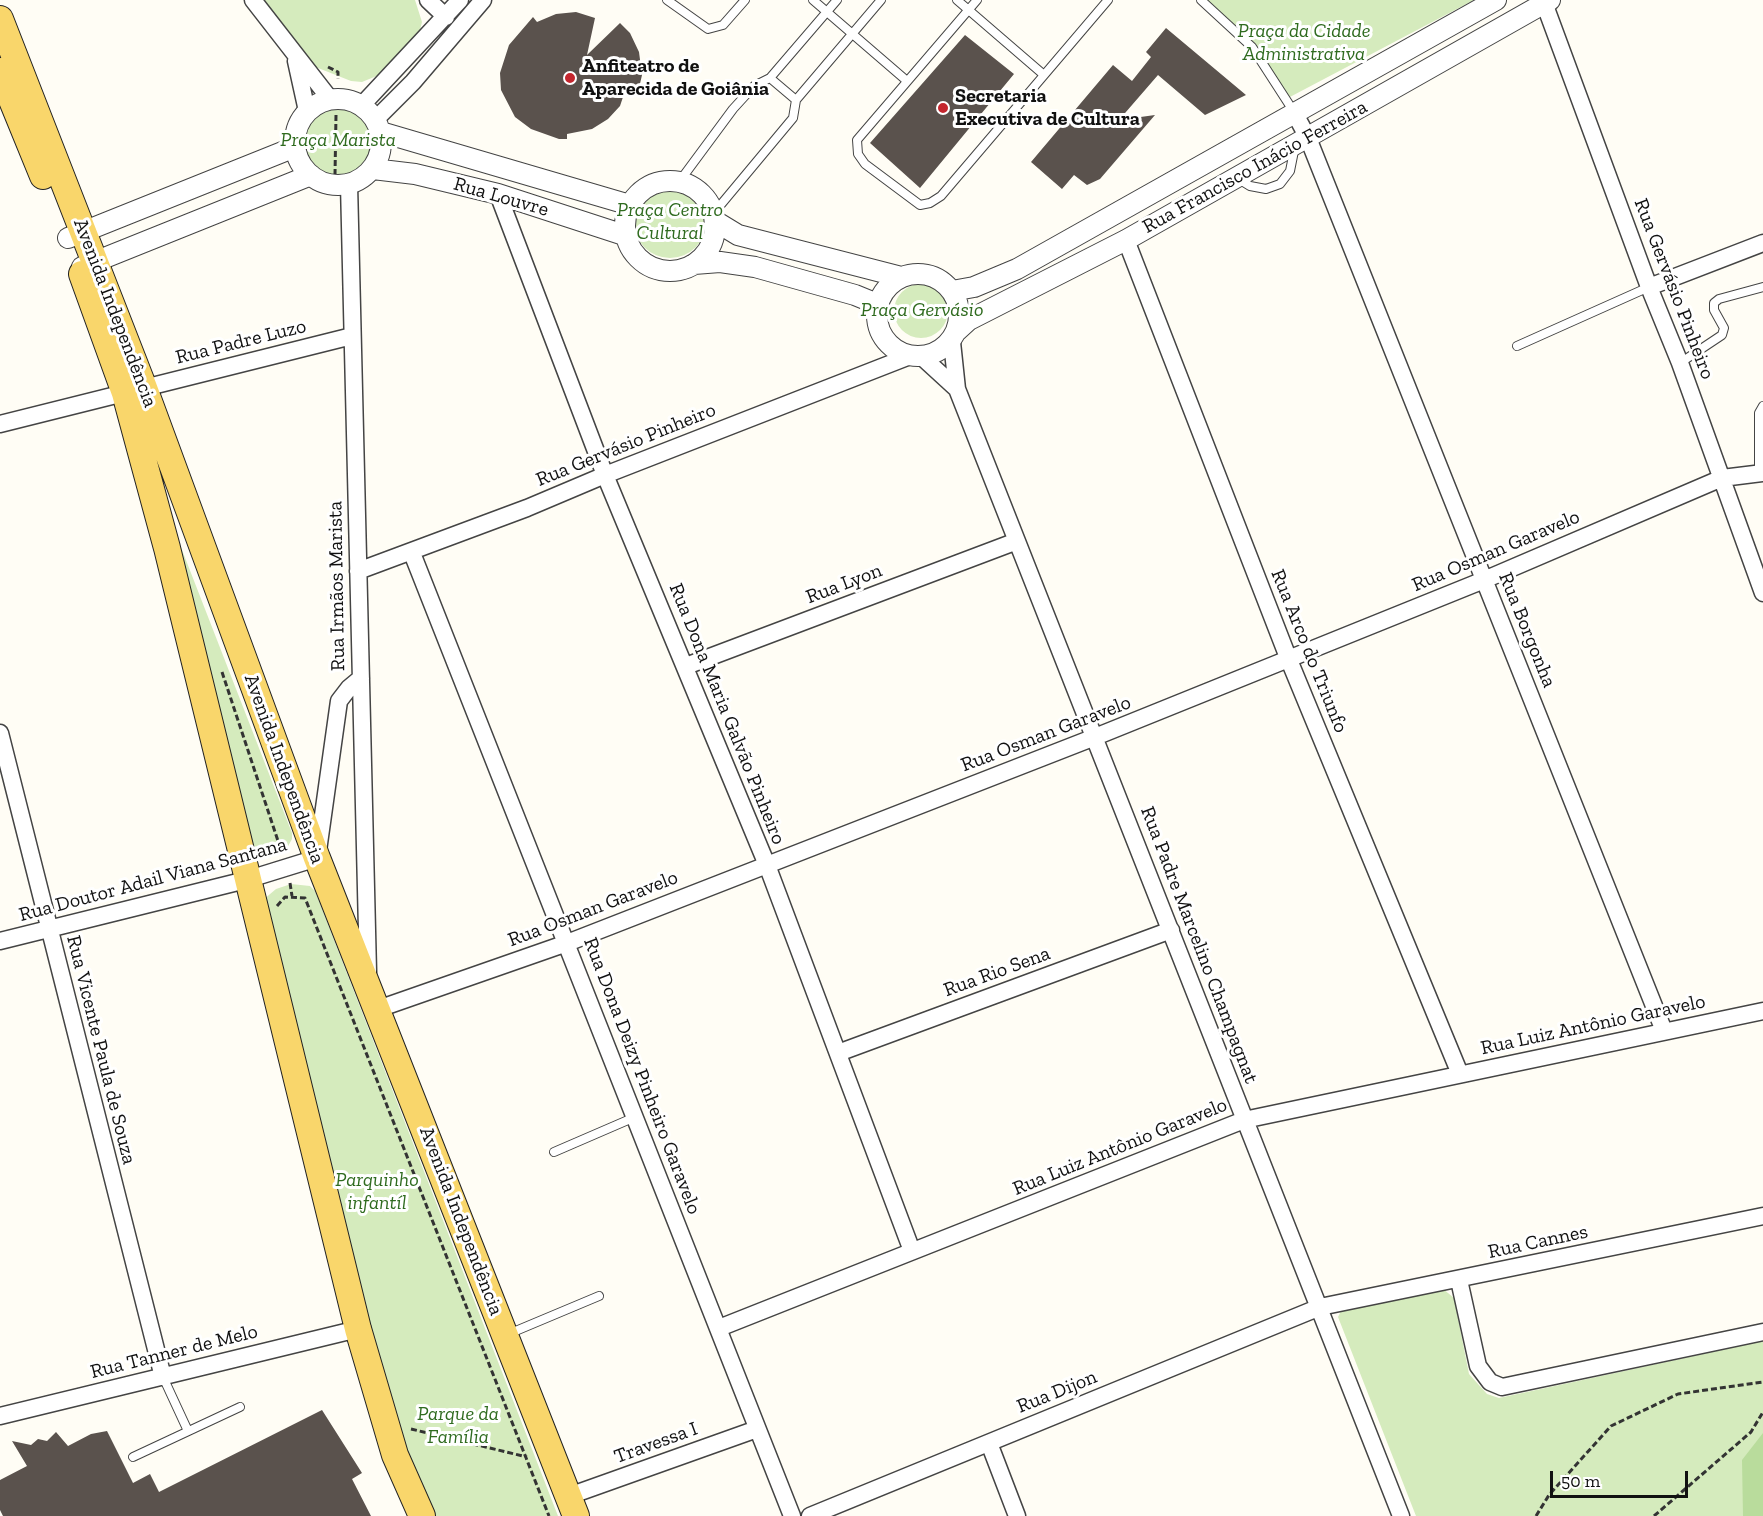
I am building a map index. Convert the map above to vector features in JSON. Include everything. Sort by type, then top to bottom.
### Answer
[{"type":"main road","name":"Avenida Independência","points":[[0,19],[76,235],[135,390],[316,858],[373,997],[572,1506]]},
{"type":"main road","name":"Avenida Independência","points":[[0,70],[76,235]]},
{"type":"main road","name":"Avenida Independência","points":[[135,390],[167,548],[246,880],[358,1329],[385,1427],[422,1516]]},
{"type":"street","points":[[253,0],[295,57],[330,99]]},
{"type":"street","points":[[428,0],[446,17]]},
{"type":"street","points":[[362,105],[460,0]]},
{"type":"street","points":[[378,126],[483,0]]},
{"type":"street","name":"Rua Francisco Inácio Ferreira","points":[[951,291],[974,287],[1017,269],[1496,0]]},
{"type":"street","name":"Rua Francisco Inácio Ferreira","points":[[954,336],[969,320],[1126,240],[1546,1]]},
{"type":"street","name":"Rua Gervásio Pinheiro","points":[[1546,1],[1649,287],[1724,478],[1763,593]]},
{"type":"street","points":[[295,57],[307,111]]},
{"type":"street","points":[[340,98],[362,105],[378,126],[379,158],[373,169],[362,179],[349,184],[335,185],[310,175],[298,157],[295,147],[300,122],[307,111],[330,99],[340,98]]},
{"type":"street","name":"Rua Borgonha","points":[[1294,112],[1302,141],[1484,580],[1664,1032]]},
{"type":"street","name":"Rua Louvre","points":[[378,126],[630,204]]},
{"type":"street","points":[[76,235],[295,147]]},
{"type":"street","name":"Rua Louvre","points":[[373,169],[415,174],[498,194],[627,236]]},
{"type":"street","points":[[88,265],[310,175]]},
{"type":"street","points":[[877,304],[855,295],[755,267],[720,262],[694,264],[674,271],[653,267],[636,255],[627,236],[626,220],[630,204],[639,193],[651,185],[665,181],[679,182],[700,193],[714,218],[738,235],[901,277],[923,274],[934,277],[951,291],[959,310],[954,336],[940,351],[916,356],[896,351],[885,340],[876,321],[877,304],[890,284],[901,277]]},
{"type":"street","name":"Rua Irmãos Marista","points":[[349,184],[360,678],[373,997]]},
{"type":"street","name":"Rua Dona Maria Galvão Pinheiro","points":[[498,194],[605,475],[767,865],[912,1251]]},
{"type":"street","points":[[694,264],[712,241],[714,218]]},
{"type":"street","name":"Rua Arco do Triunfo","points":[[1126,240],[1289,660],[1460,1074]]},
{"type":"street","points":[[1649,287],[1763,243]]},
{"type":"street","name":"Rua Padre Luzo","points":[[0,424],[352,336]]},
{"type":"street","name":"Rua Padre Marcelino Champagnat","points":[[954,336],[957,389],[1244,1120],[1320,1307],[1394,1514]]},
{"type":"street","name":"Rua Gervásio Pinheiro","points":[[358,571],[916,356]]},
{"type":"street","name":"Rua Padre Marcelino Champagnat","points":[[916,356],[957,389]]},
{"type":"street","name":"Rua Osman Garavelo","points":[[373,997],[567,943],[1289,660],[1724,478],[1761,474]]},
{"type":"street","name":"Rua Lyon","points":[[686,666],[1017,541]]},
{"type":"street","name":"Rua Dona Deizy Pinheiro Garavelo","points":[[412,552],[792,1516]]},
{"type":"street","points":[[316,858],[339,701],[360,678]]},
{"type":"street","name":"Rua Vicente Paula de Souza","points":[[0,733],[163,1377]]},
{"type":"street","name":"Rua Doutor Adail Viana Santana","points":[[0,941],[246,880],[316,858]]},
{"type":"street","name":"Rua Rio Sena","points":[[838,1053],[1171,930]]},
{"type":"street","name":"Rua Luiz Antônio Garavelo","points":[[719,1328],[1244,1120],[1763,1011]]},
{"type":"street","name":"Rua Cannes","points":[[1320,1307],[1763,1216]]},
{"type":"street","points":[[1459,1280],[1478,1366],[1490,1382],[1502,1388],[1763,1332]]},
{"type":"street","name":"Rua Dijon","points":[[810,1516],[1320,1307]]},
{"type":"street","name":"Rua Tanner de Melo","points":[[0,1416],[358,1329]]},
{"type":"street","name":"Travessa I","points":[[572,1506],[757,1429]]},
{"type":"street","points":[[989,1443],[1017,1516]]},
{"type":"lane","points":[[667,0],[708,29],[723,24],[745,0]]},
{"type":"lane","points":[[813,0],[907,81]]},
{"type":"lane","points":[[679,182],[733,109],[754,86],[770,78],[837,0]]},
{"type":"lane","points":[[714,218],[793,118],[796,100],[881,0]]},
{"type":"lane","points":[[957,0],[1044,75]]},
{"type":"lane","points":[[977,0],[861,134],[856,147],[865,164],[920,205],[930,203],[940,196],[1108,0]]},
{"type":"lane","points":[[1201,0],[1252,47],[1294,112]]},
{"type":"lane","points":[[770,78],[796,100]]},
{"type":"lane","points":[[1236,178],[1250,186],[1266,189],[1280,184],[1290,171],[1302,141]]},
{"type":"lane","points":[[1517,345],[1649,287]]},
{"type":"lane","points":[[1680,363],[1722,335],[1724,328],[1714,310],[1714,303],[1719,299],[1763,287]]},
{"type":"lane","points":[[1761,474],[1759,414],[1763,406]]},
{"type":"lane","points":[[554,1152],[635,1117]]},
{"type":"lane","points":[[506,1335],[599,1296]]},
{"type":"lane","points":[[163,1377],[188,1431]]},
{"type":"lane","points":[[133,1457],[240,1407]]},
{"type":"path","points":[[221,669],[286,868],[292,896]]},
{"type":"path","points":[[305,898],[549,1516]]},
{"type":"path","points":[[1536,1516],[1549,1495],[1611,1426],[1678,1394],[1763,1382]]},
{"type":"path","points":[[1654,1516],[1750,1432],[1763,1412]]},
{"type":"path","points":[[385,1427],[404,1427],[526,1457],[550,1449]]},
{"type":"green space","points":[[264,0],[415,0],[422,22],[420,30],[379,75],[362,82],[351,81],[313,66]]},
{"type":"green space","name":"Praça da Cidade Administrativa","points":[[1202,0],[1474,0],[1288,98],[1267,63]]},
{"type":"green space","name":"Praça Marista","points":[[338,104],[358,110],[368,120],[374,140],[368,160],[358,170],[338,176],[318,170],[308,160],[302,140],[308,120],[318,110]]},
{"type":"green space","name":"Praça Centro Cultural","points":[[677,186],[696,196],[704,208],[706,222],[704,236],[696,248],[684,256],[663,258],[644,248],[636,236],[634,215],[644,196],[656,188]]},
{"type":"green space","name":"Praça Gervásio","points":[[921,284],[931,286],[940,292],[946,301],[948,311],[946,321],[940,330],[931,336],[921,338],[911,336],[902,330],[896,321],[894,311],[896,301],[902,292],[911,286]]},
{"type":"green space","points":[[170,519],[292,833],[292,839],[287,848],[269,858],[251,855]]},
{"type":"green space","name":"Parque da Família","points":[[291,884],[310,886],[315,891],[558,1516],[430,1516],[386,1405],[263,900],[276,889]]},
{"type":"green space","points":[[1442,1288],[1454,1298],[1469,1374],[1487,1394],[1499,1398],[1763,1341],[1763,1516],[1416,1516],[1338,1317],[1341,1311]]},
{"type":"green space","points":[[1763,1433],[1763,1516],[1743,1516],[1742,1460]]},
{"type":"building","name":"Anfiteatro de Aparecida de Goiânia","points":[[576,12],[595,18],[587,55],[620,23],[630,33],[639,52],[642,75],[639,88],[627,85],[620,106],[608,119],[592,129],[567,134],[567,139],[559,139],[531,129],[515,117],[501,90],[500,73],[509,45],[533,17],[537,22],[556,14]]},
{"type":"building","points":[[1166,28],[1246,95],[1205,115],[1158,75],[1119,120],[1155,115],[1100,179],[1087,185],[1074,175],[1062,189],[1031,162],[1113,65],[1132,81],[1151,57],[1146,52]]},
{"type":"building","name":"Secretaria Executiva de Cultura","points":[[965,35],[1014,74],[920,188],[870,143]]},
{"type":"building","points":[[322,1410],[362,1473],[352,1479],[371,1516],[3,1516],[0,1510],[0,1480],[27,1466],[12,1441],[31,1445],[38,1439],[47,1441],[56,1432],[68,1446],[91,1434],[107,1431],[133,1483],[150,1474],[159,1492]]},
{"type":"place","name":"Anfiteatro de Aparecida de Goiânia","points":[[570,78]]},
{"type":"place","name":"Secretaria Executiva de Cultura","points":[[943,108]]},
{"type":"park label","name":"Parquinho infantíl","points":[[377,1192]]}]
